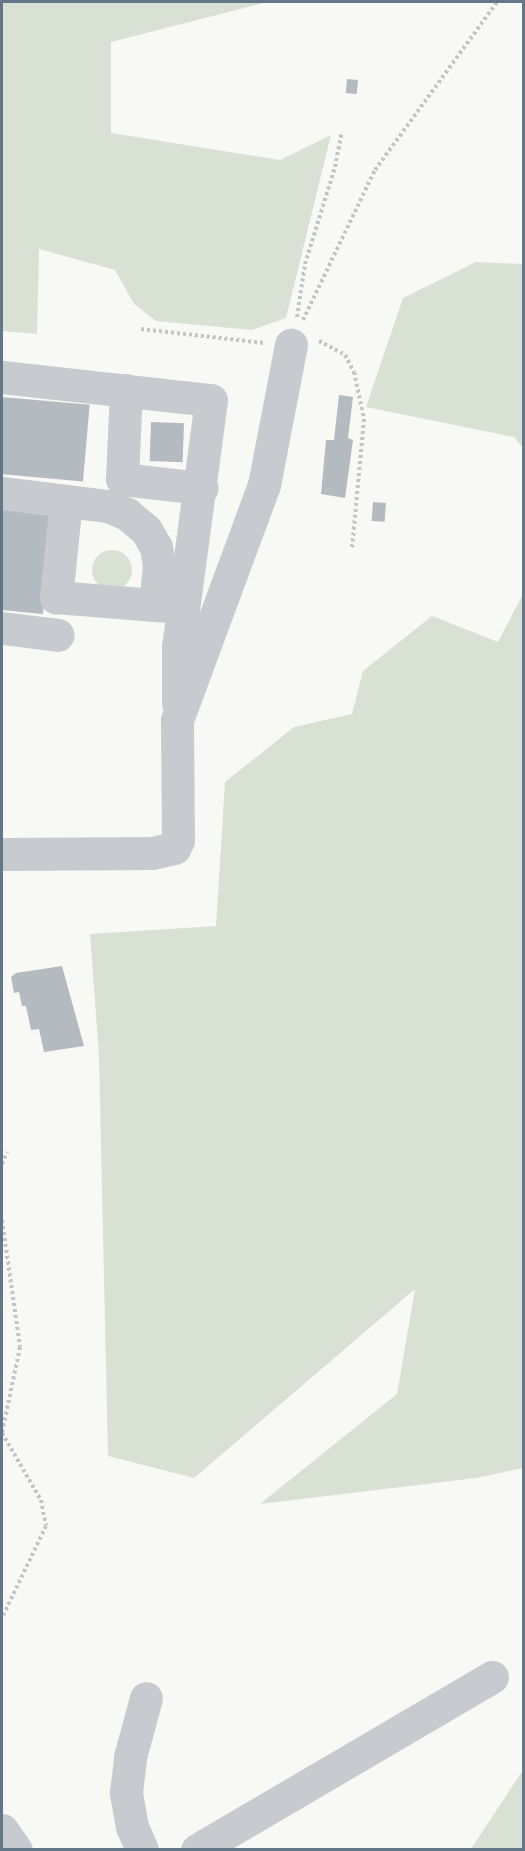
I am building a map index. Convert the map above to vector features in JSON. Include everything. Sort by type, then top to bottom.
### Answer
[{"type":"street","points":[[177,720],[264,485],[293,340]]},
{"type":"street","points":[[2,376],[211,400],[201,488],[169,606]]},
{"type":"street","points":[[126,390],[122,479],[201,488]]},
{"type":"street","points":[[2,493],[66,501],[127,513],[146,530],[156,547],[178,652],[178,840],[174,848],[152,853],[2,854]]},
{"type":"street","points":[[2,628],[56,634],[56,597],[66,501]]},
{"type":"street","points":[[56,597],[169,606]]},
{"type":"street","points":[[197,1850],[492,1677]]},
{"type":"street","points":[[142,1850],[132,1827],[126,1792],[130,1757],[146,1698]]},
{"type":"street","points":[[2,1830],[16,1850]]},
{"type":"path","points":[[293,340],[375,170],[497,2]]},
{"type":"path","points":[[293,340],[305,264],[335,167],[342,132]]},
{"type":"path","points":[[141,329],[293,340],[332,347],[345,355],[354,372],[364,419],[352,549]]},
{"type":"path","points":[[2,1164],[7,1152]]},
{"type":"path","points":[[2,1220],[20,1347],[2,1433],[41,1500],[46,1526],[43,1540],[2,1618]]},
{"type":"shaded area","points":[[2,2],[268,2],[111,42],[111,133],[280,160],[331,135],[286,318],[252,330],[156,321],[134,304],[115,270],[39,249],[37,334],[2,331]]},
{"type":"shaded area","points":[[476,262],[523,264],[523,448],[514,437],[366,407],[403,298]]},
{"type":"shaded area","points":[[112,550],[126,556],[132,570],[126,584],[112,590],[98,584],[92,570],[98,556]]},
{"type":"shaded area","points":[[523,594],[523,1468],[476,1478],[260,1504],[397,1394],[415,1289],[194,1478],[108,1456],[99,1056],[90,934],[216,926],[225,782],[294,727],[352,714],[363,671],[432,616],[498,642]]},
{"type":"shaded area","points":[[523,1770],[523,1849],[471,1849]]},
{"type":"building","points":[[347,79],[358,80],[357,94],[346,93]]},
{"type":"building","points":[[339,395],[353,397],[348,438],[353,440],[345,498],[321,494],[326,440],[334,440]]},
{"type":"building","points":[[2,397],[90,405],[83,481],[2,474]]},
{"type":"building","points":[[151,422],[184,423],[183,462],[150,461]]},
{"type":"building","points":[[373,502],[386,503],[385,522],[372,521]]},
{"type":"building","points":[[2,509],[53,515],[43,614],[2,610]]},
{"type":"building","points":[[62,966],[84,1046],[44,1052],[39,1029],[31,1030],[26,1006],[22,1006],[19,992],[14,993],[11,977],[16,973]]}]
